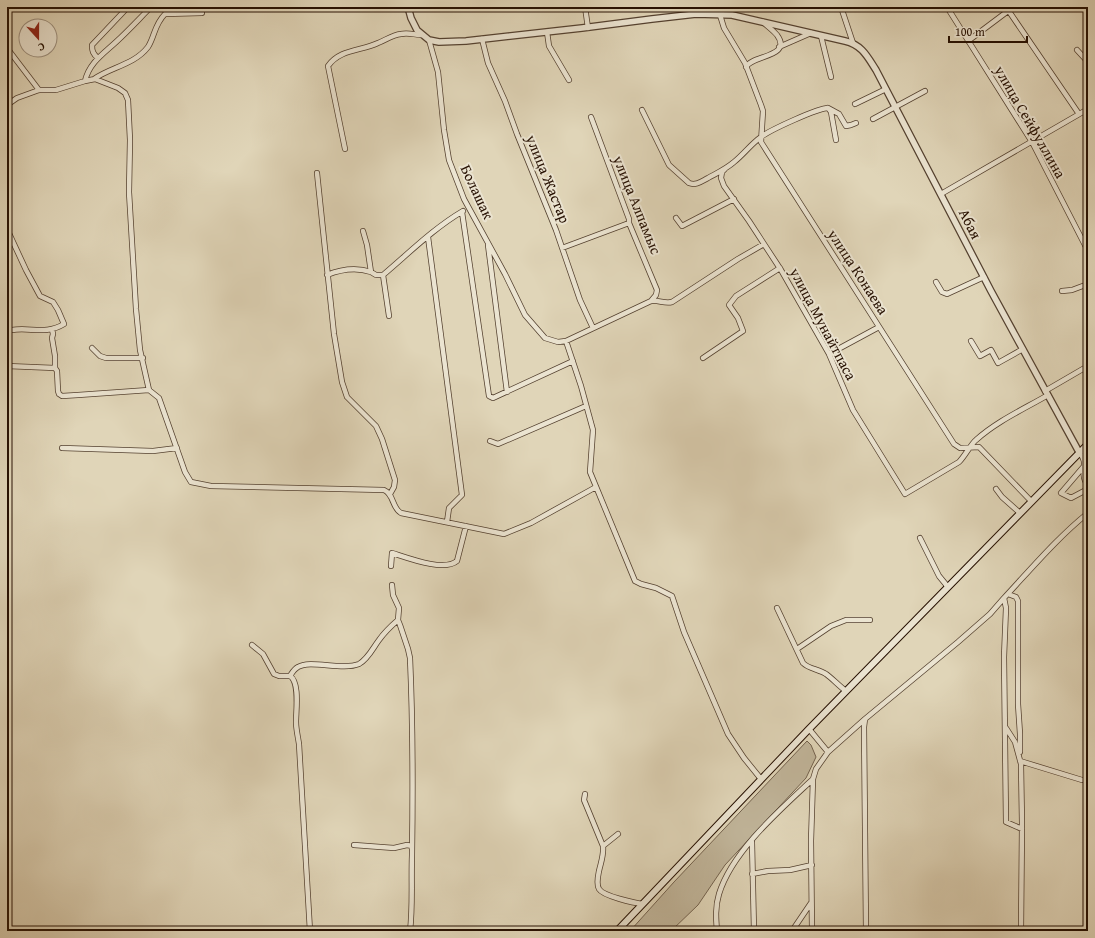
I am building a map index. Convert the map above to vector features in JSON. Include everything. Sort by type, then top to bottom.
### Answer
[{"type":"main road","points":[[617,931],[809,729],[1088,444]]},
{"type":"street","points":[[98,58],[94,55],[92,45],[128,7]]},
{"type":"street","points":[[85,81],[86,74],[98,58],[151,7]]},
{"type":"street","points":[[408,7],[411,18],[417,30],[422,35],[429,40],[452,42],[588,28],[652,18],[696,14],[732,15],[853,43]]},
{"type":"street","points":[[585,7],[588,28]]},
{"type":"street","name":"Абая","points":[[841,7],[853,43],[867,55],[876,70],[984,277],[1079,452]]},
{"type":"street","name":"улица Сейфуллина","points":[[948,7],[1032,142],[1088,251]]},
{"type":"street","points":[[968,41],[1007,9],[1079,114]]},
{"type":"street","points":[[7,105],[17,98],[39,90],[56,90],[94,79],[128,63],[148,46],[156,25],[165,14],[202,13]]},
{"type":"street","name":"улица Конаева","points":[[720,15],[724,28],[746,67],[763,111],[761,142],[777,168],[954,444],[960,448],[979,447],[1031,501]]},
{"type":"street","points":[[746,67],[751,61],[770,56],[777,52],[779,48],[780,42],[778,37],[763,22]]},
{"type":"street","points":[[547,32],[549,46],[569,80]]},
{"type":"street","points":[[345,150],[328,66],[340,55],[348,51],[370,46],[397,34],[403,33],[422,35]]},
{"type":"street","points":[[779,48],[811,34]]},
{"type":"street","points":[[821,36],[831,77]]},
{"type":"street","name":"улица Жастар","points":[[482,39],[488,63],[505,101],[562,248],[580,300],[593,328]]},
{"type":"street","name":"Болашак","points":[[429,40],[438,72],[444,130],[449,160],[468,208],[487,241],[525,315],[544,338],[558,342],[566,341]]},
{"type":"street","points":[[7,48],[39,90]]},
{"type":"street","points":[[1077,50],[1088,62]]},
{"type":"street","points":[[94,79],[118,88],[125,93],[128,100],[130,205],[140,350],[150,390],[159,398],[185,472],[191,482],[202,485],[384,490],[390,494],[397,511],[401,513],[504,534],[508,534],[531,523],[596,487]]},
{"type":"street","points":[[855,104],[886,89]]},
{"type":"street","points":[[874,119],[925,91]]},
{"type":"street","points":[[828,108],[836,140]]},
{"type":"street","points":[[642,110],[669,165],[688,183],[695,184],[725,169],[735,162],[761,137],[816,110],[828,108],[839,114],[846,126],[856,123]]},
{"type":"street","points":[[941,194],[1088,109]]},
{"type":"street","name":"улица Алпамыс","points":[[591,117],[629,219],[629,223],[657,290],[656,295],[651,301]]},
{"type":"street","name":"улица Мунайтпаса","points":[[725,169],[721,176],[722,181],[780,268],[829,354],[853,410],[905,494],[959,462],[971,447]]},
{"type":"street","points":[[317,173],[334,334],[342,382],[347,397],[376,426],[395,480],[394,487],[390,494]]},
{"type":"street","points":[[676,218],[682,226],[734,199]]},
{"type":"street","points":[[327,275],[343,270],[366,270],[376,275],[383,275],[428,237],[435,229],[468,208]]},
{"type":"street","points":[[462,212],[474,287],[487,392],[489,396],[493,398],[508,392],[574,361]]},
{"type":"street","points":[[562,248],[629,223]]},
{"type":"street","points":[[7,229],[22,263],[40,296],[53,302],[64,324],[52,329],[36,331],[12,330]]},
{"type":"street","points":[[363,231],[367,245],[371,272]]},
{"type":"street","points":[[428,237],[462,494],[449,508],[447,522]]},
{"type":"street","points":[[487,241],[508,392]]},
{"type":"street","points":[[761,779],[744,758],[728,734],[684,632],[672,596],[656,588],[636,581],[590,472],[593,430],[574,361],[566,341],[651,301],[657,300],[667,303],[672,302],[764,244]]},
{"type":"street","points":[[703,358],[743,331],[738,318],[729,306],[731,301],[736,296],[780,268]]},
{"type":"street","points":[[383,275],[389,316]]},
{"type":"street","points":[[936,282],[942,292],[947,294],[984,277]]},
{"type":"street","points":[[1062,291],[1072,290],[1088,284]]},
{"type":"street","points":[[829,354],[879,327]]},
{"type":"street","points":[[52,329],[58,391],[62,396],[150,390]]},
{"type":"street","points":[[971,341],[980,356],[991,350],[998,363],[1023,349]]},
{"type":"street","points":[[92,348],[100,356],[106,358],[143,358]]},
{"type":"street","points":[[7,366],[55,368]]},
{"type":"street","points":[[971,447],[974,441],[991,428],[1088,366]]},
{"type":"street","points":[[490,440],[498,444],[586,406]]},
{"type":"street","points":[[62,448],[153,451],[177,448]]},
{"type":"street","points":[[1079,452],[1084,459],[1085,465],[1084,478],[1088,488],[1071,498],[1061,493],[1085,465]]},
{"type":"street","points":[[996,489],[1002,497],[1020,514]]},
{"type":"street","points":[[812,931],[812,793],[813,779],[816,769],[828,752],[865,719],[990,614],[1051,548],[1088,513]]},
{"type":"street","points":[[391,566],[392,554],[437,565],[451,565],[457,561],[466,526]]},
{"type":"street","points":[[920,538],[939,576],[948,587]]},
{"type":"street","points":[[392,585],[393,595],[399,608],[398,620],[410,658],[413,733],[412,913],[410,931]]},
{"type":"street","points":[[1006,596],[1004,657],[1006,822],[1022,829]]},
{"type":"street","points":[[1006,596],[1016,597],[1018,601],[1018,704],[1022,829],[1022,931]]},
{"type":"street","points":[[776,608],[803,663],[808,667],[827,675],[846,691]]},
{"type":"street","points":[[290,676],[295,668],[307,663],[329,666],[354,666],[362,663],[389,628],[398,620]]},
{"type":"street","points":[[797,649],[832,626],[846,620],[870,620]]},
{"type":"street","points":[[252,645],[263,654],[274,674],[279,676],[290,676],[295,681],[296,722],[299,744],[310,931]]},
{"type":"street","points":[[865,719],[866,931]]},
{"type":"street","points":[[1005,726],[1015,742],[1020,759]]},
{"type":"street","points":[[809,729],[828,752]]},
{"type":"street","points":[[1020,759],[1082,780]]},
{"type":"street","points":[[717,931],[716,913],[719,895],[730,870],[752,840],[813,779]]},
{"type":"street","points":[[585,794],[584,800],[603,846],[604,854],[598,880],[598,887],[600,891],[643,904]]},
{"type":"street","points":[[603,846],[618,834]]},
{"type":"street","points":[[752,840],[754,931]]},
{"type":"street","points":[[354,845],[394,848],[412,846]]},
{"type":"street","points":[[752,874],[768,871],[790,870],[812,865]]},
{"type":"street","points":[[792,931],[812,901]]},
{"type":"shaded area","points":[[807,741],[811,745],[816,757],[806,778],[725,865],[698,905],[671,931],[630,931],[674,882]]}]
